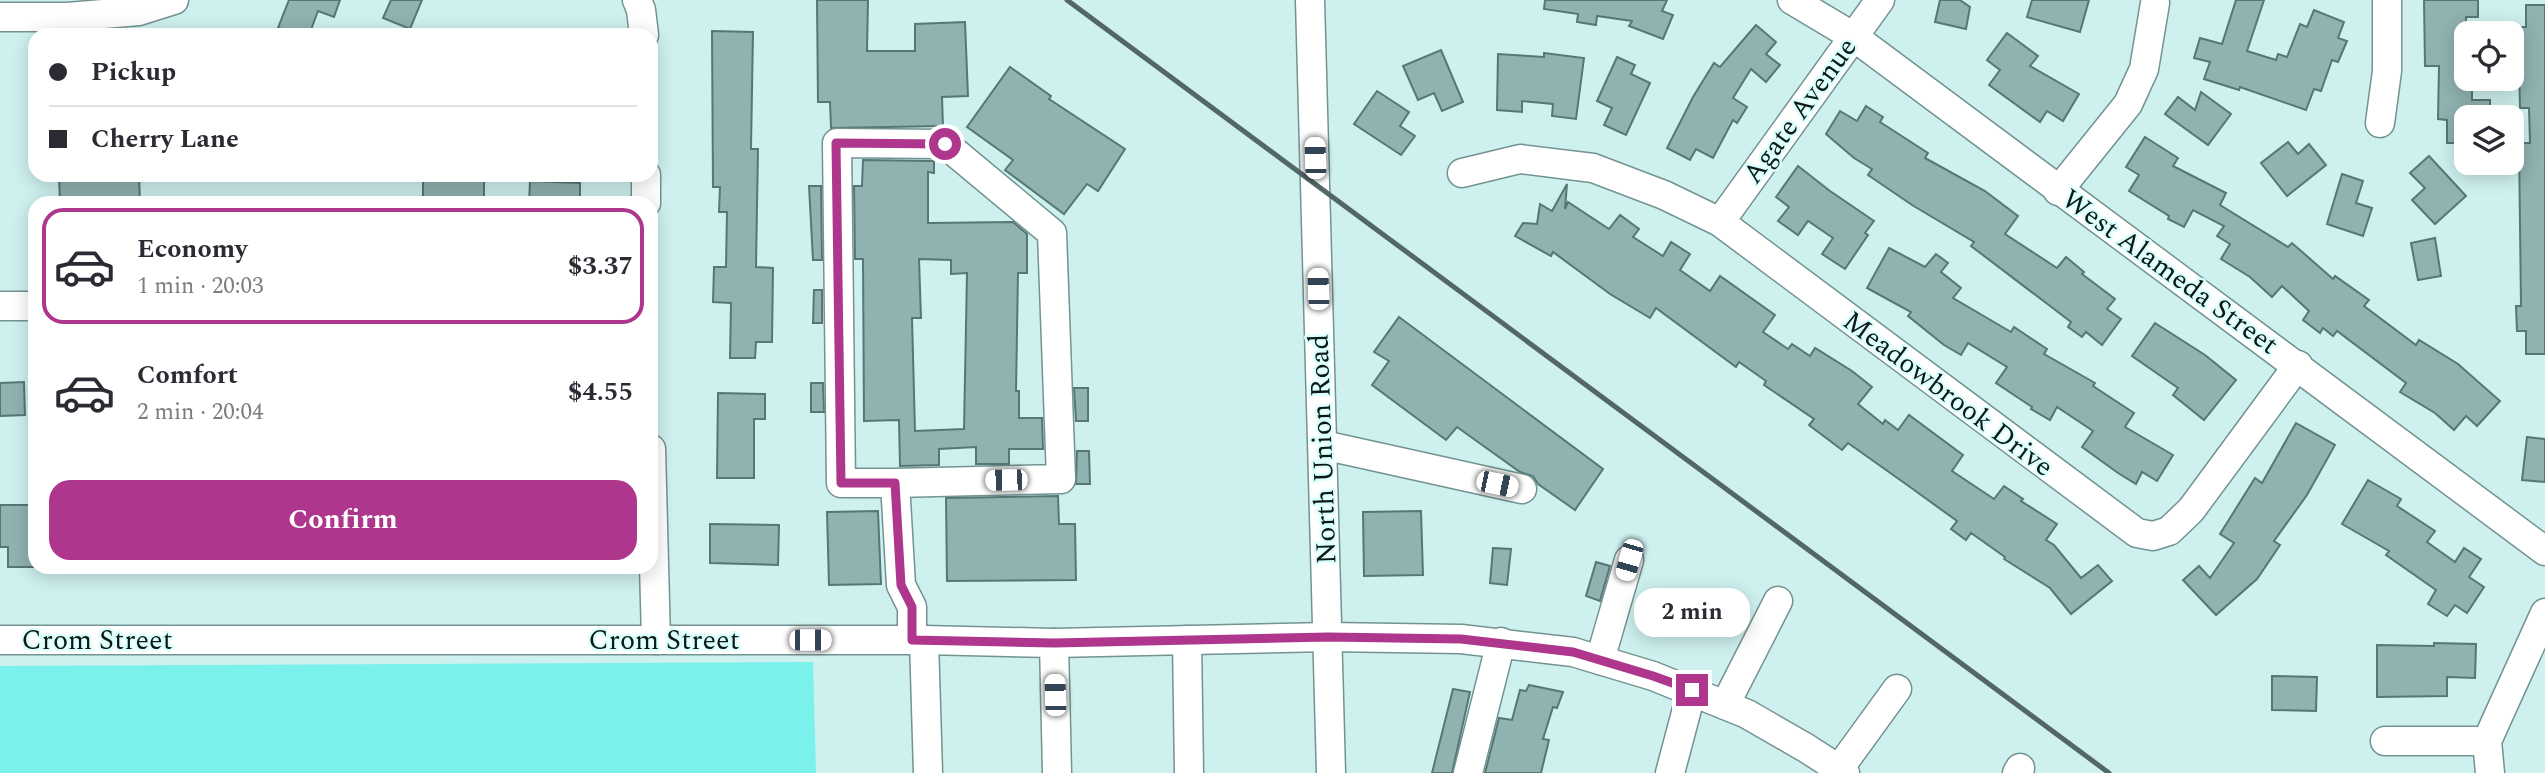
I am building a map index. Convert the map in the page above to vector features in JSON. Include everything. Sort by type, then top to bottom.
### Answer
[{"type":"street","points":[[0,17],[66,17],[139,11],[174,0]]},
{"type":"street","points":[[637,0],[643,28]]},
{"type":"street","name":"North Union Road","points":[[1310,0],[1331,773]]},
{"type":"street","name":"West Alameda Street","points":[[1792,0],[1854,37],[2545,551]]},
{"type":"street","name":"Agate Avenue","points":[[1720,222],[1880,0]]},
{"type":"street","points":[[2381,123],[2387,71],[2388,0]]},
{"type":"street","points":[[2058,191],[2128,104],[2144,69],[2155,4]]},
{"type":"street","points":[[836,143],[945,144],[1052,233],[1061,479],[895,483],[841,483],[836,143]]},
{"type":"street","points":[[1462,173],[1520,159],[1593,168],[1664,195],[1720,222]]},
{"type":"street","name":"Meadowbrook Drive","points":[[1720,222],[2137,533],[2153,536],[2169,531],[2191,510],[2298,365]]},
{"type":"street","points":[[0,306],[28,306]]},
{"type":"street","points":[[1323,445],[1522,489]]},
{"type":"street","points":[[895,483],[901,585],[912,607],[918,640],[928,773]]},
{"type":"street","points":[[1600,660],[1629,560]]},
{"type":"street","points":[[654,574],[656,640]]},
{"type":"street","points":[[1725,705],[1778,601]]},
{"type":"street","points":[[2490,773],[2487,741],[2545,613]]},
{"type":"street","name":"Crom Street","points":[[0,640],[918,640],[1054,643],[1328,637],[1461,639],[1573,652],[1692,690],[1747,714],[1840,772]]},
{"type":"street","points":[[1187,640],[1189,773]]},
{"type":"street","points":[[1468,773],[1501,642]]},
{"type":"street","points":[[1054,643],[1057,773]]},
{"type":"street","points":[[1840,772],[1897,689]]},
{"type":"street","points":[[1670,773],[1692,690]]},
{"type":"street","points":[[2385,741],[2487,741]]},
{"type":"shaded area","points":[[813,662],[816,773],[0,773],[0,666]]},
{"type":"building","points":[[289,0],[340,0],[334,17],[318,11],[312,28],[278,28]]},
{"type":"building","points":[[391,0],[422,0],[410,28],[383,18]]},
{"type":"building","points":[[817,0],[868,0],[867,51],[915,51],[915,24],[965,22],[968,96],[942,97],[943,126],[831,128],[830,102],[818,102]]},
{"type":"building","points":[[1545,0],[1667,0],[1662,11],[1673,15],[1663,39],[1629,26],[1632,21],[1597,16],[1596,25],[1577,22],[1578,14],[1544,9]]},
{"type":"building","points":[[1940,0],[1960,0],[1970,7],[1966,29],[1935,22]]},
{"type":"building","points":[[2032,0],[2089,0],[2080,32],[2027,17]]},
{"type":"building","points":[[2236,0],[2264,0],[2247,51],[2276,60],[2278,54],[2287,57],[2300,24],[2307,27],[2314,10],[2344,22],[2338,38],[2347,41],[2338,62],[2332,60],[2321,91],[2314,89],[2306,110],[2240,87],[2239,90],[2204,79],[2210,62],[2194,58],[2200,38],[2222,44]]},
{"type":"building","points":[[2424,0],[2478,0],[2478,17],[2454,21],[2454,91],[2472,91],[2472,100],[2490,100],[2490,105],[2454,105],[2454,143],[2447,143],[2447,120],[2438,119],[2439,66],[2425,66]]},
{"type":"building","points":[[2526,5],[2545,5],[2545,354],[2526,354],[2526,331],[2517,331],[2516,306],[2521,306],[2519,175],[2524,175],[2524,143],[2530,143],[2529,108],[2520,105],[2520,91],[2524,91]]},
{"type":"building","points":[[1756,25],[1776,42],[1766,54],[1780,65],[1766,82],[1751,69],[1733,98],[1747,107],[1737,123],[1733,120],[1713,158],[1696,149],[1690,160],[1667,148],[1714,63],[1720,67]]},
{"type":"building","points":[[712,31],[753,32],[751,149],[758,149],[756,267],[773,268],[772,342],[756,342],[755,358],[730,358],[731,303],[713,302],[714,267],[726,267],[727,212],[719,212],[720,187],[713,187]]},
{"type":"building","points":[[2007,33],[2038,56],[2030,66],[2079,94],[2063,121],[2047,111],[2040,122],[1989,85],[2000,70],[1987,60]]},
{"type":"building","points":[[1441,50],[1463,102],[1442,111],[1434,93],[1418,100],[1403,66]]},
{"type":"building","points":[[1544,53],[1584,58],[1576,119],[1552,116],[1553,104],[1522,101],[1522,112],[1497,110],[1498,54],[1544,57]]},
{"type":"building","points":[[1617,57],[1635,65],[1631,74],[1650,83],[1626,135],[1604,125],[1612,108],[1597,101]]},
{"type":"building","points":[[1010,67],[1051,96],[1049,99],[1125,149],[1098,191],[1087,184],[1064,214],[1005,170],[1013,160],[967,127]]},
{"type":"building","points":[[1377,91],[1409,112],[1400,126],[1415,136],[1401,155],[1354,124]]},
{"type":"building","points":[[2201,92],[2231,114],[2208,145],[2165,114],[2178,97],[2195,110]]},
{"type":"building","points":[[1866,106],[1883,117],[1880,122],[1928,153],[1925,158],[1985,191],[2018,216],[2005,234],[2057,268],[2066,257],[2084,272],[2082,274],[2115,299],[2107,309],[2121,319],[2102,345],[2086,332],[2082,337],[2068,327],[2071,322],[1971,246],[1974,242],[1868,175],[1872,169],[1854,158],[1826,134],[1840,111],[1857,121]]},
{"type":"building","points":[[2145,137],[2178,158],[2173,166],[2226,193],[2220,205],[2288,247],[2292,243],[2333,279],[2335,276],[2369,300],[2364,306],[2416,345],[2419,340],[2458,364],[2500,401],[2477,426],[2466,416],[2454,430],[2435,413],[2400,392],[2406,383],[2337,331],[2333,336],[2323,328],[2320,333],[2303,320],[2309,311],[2282,286],[2272,297],[2250,277],[2221,259],[2230,244],[2217,236],[2224,226],[2193,210],[2184,227],[2129,191],[2139,175],[2126,167]]},
{"type":"building","points":[[2288,142],[2298,154],[2309,144],[2326,165],[2287,196],[2261,163]]},
{"type":"building","points":[[2429,156],[2466,196],[2435,224],[2412,200],[2425,188],[2410,173]]},
{"type":"building","points":[[863,160],[934,161],[934,173],[928,172],[928,223],[1013,222],[1027,234],[1027,273],[1018,273],[1016,391],[1019,391],[1019,418],[1042,418],[1043,449],[1009,449],[1009,464],[976,464],[976,447],[939,449],[939,465],[900,466],[899,420],[864,421],[863,259],[855,259],[854,186],[862,186]],"holes":[[[919,259],[951,260],[951,274],[967,273],[964,429],[915,431],[912,318],[921,318]]]},
{"type":"building","points":[[1798,166],[1874,221],[1865,233],[1868,235],[1845,269],[1822,254],[1833,238],[1808,221],[1798,235],[1778,221],[1789,207],[1776,197]]},
{"type":"building","points":[[2342,174],[2363,181],[2356,203],[2372,208],[2363,236],[2327,224]]},
{"type":"building","points":[[59,182],[139,182],[140,196],[60,196]]},
{"type":"building","points":[[423,182],[484,182],[484,196],[423,196]]},
{"type":"building","points":[[530,182],[580,183],[580,196],[529,196]]},
{"type":"building","points":[[1567,184],[1565,209],[1568,202],[1609,229],[1620,215],[1639,229],[1633,237],[1663,256],[1671,242],[1690,254],[1680,270],[1710,291],[1720,276],[1775,315],[1763,332],[1788,349],[1792,344],[1810,356],[1815,348],[1852,371],[1872,387],[1858,404],[1883,424],[1885,420],[1898,430],[1909,415],[1963,455],[1952,471],[1994,499],[2004,486],[2023,499],[2021,501],[2057,524],[2046,540],[2054,545],[2081,578],[2098,565],[2112,581],[2071,614],[2050,588],[2004,559],[2005,557],[1971,533],[1966,540],[1951,529],[1957,521],[1848,443],[1842,450],[1809,425],[1814,419],[1764,385],[1766,381],[1739,362],[1736,367],[1656,308],[1650,318],[1610,294],[1553,252],[1551,256],[1515,236],[1523,223],[1537,224],[1540,204],[1552,211]]},
{"type":"building","points":[[809,186],[821,186],[822,260],[813,260]]},
{"type":"building","points":[[2435,238],[2441,276],[2418,280],[2411,243]]},
{"type":"building","points":[[1889,248],[1925,267],[1936,254],[1948,263],[1941,272],[1961,288],[1953,298],[2011,332],[2014,327],[2047,349],[2044,354],[2095,383],[2093,386],[2134,413],[2125,427],[2173,455],[2157,481],[2142,472],[2136,484],[2118,473],[2082,447],[2093,431],[2057,407],[2050,420],[1996,383],[2007,367],[1968,343],[1961,355],[1908,316],[1911,312],[1867,288]]},
{"type":"building","points":[[814,290],[822,290],[822,323],[813,323]]},
{"type":"building","points":[[1399,317],[1603,469],[1575,510],[1538,484],[1533,476],[1520,472],[1457,427],[1446,440],[1372,385],[1389,361],[1374,352]]},
{"type":"building","points":[[2155,323],[2205,355],[2236,380],[2204,420],[2173,395],[2178,388],[2132,356]]},
{"type":"building","points":[[24,382],[25,415],[0,416],[0,383]]},
{"type":"building","points":[[811,383],[823,383],[824,412],[811,412]]},
{"type":"building","points":[[1074,388],[1088,388],[1088,421],[1076,421]]},
{"type":"building","points":[[718,393],[765,394],[765,419],[754,419],[754,478],[717,478]]},
{"type":"building","points":[[2296,423],[2335,445],[2307,495],[2274,541],[2280,545],[2257,579],[2216,615],[2183,580],[2199,566],[2210,578],[2234,543],[2220,534],[2255,478],[2262,483]]},
{"type":"building","points":[[2527,437],[2545,439],[2545,482],[2522,480]]},
{"type":"building","points":[[1077,451],[1089,451],[1090,484],[1076,484]]},
{"type":"building","points":[[2368,480],[2401,499],[2397,506],[2435,531],[2427,542],[2455,562],[2464,548],[2481,559],[2469,577],[2484,587],[2467,613],[2455,605],[2447,616],[2428,604],[2436,590],[2386,555],[2389,551],[2342,524]]},
{"type":"building","points":[[1058,496],[1059,524],[1075,524],[1076,580],[947,581],[946,498]]},
{"type":"building","points":[[0,505],[28,505],[28,567],[8,567],[8,547],[0,547]]},
{"type":"building","points":[[878,511],[881,584],[829,585],[827,512]]},
{"type":"building","points":[[1421,511],[1423,575],[1364,576],[1363,512]]},
{"type":"building","points":[[710,524],[779,525],[778,565],[710,563]]},
{"type":"building","points":[[1493,548],[1511,549],[1507,585],[1490,583]]},
{"type":"building","points":[[1596,562],[1610,566],[1600,601],[1586,596]]},
{"type":"building","points":[[2434,643],[2476,644],[2475,678],[2447,677],[2447,696],[2377,697],[2377,645],[2434,646]]},
{"type":"building","points":[[2272,676],[2317,677],[2316,711],[2272,710]]},
{"type":"building","points":[[1529,685],[1563,692],[1557,708],[1553,707],[1543,739],[1549,740],[1541,773],[1485,773],[1499,718],[1512,720],[1520,690],[1526,691]]},
{"type":"building","points":[[1453,689],[1470,692],[1452,773],[1432,773]]},
{"type":"railway","points":[[1067,0],[2109,773]]},
{"type":"route","points":[[945,144],[836,143],[841,483],[895,483],[901,585],[912,607],[912,640],[1054,643],[1328,637],[1461,639],[1573,652],[1692,690]]}]
